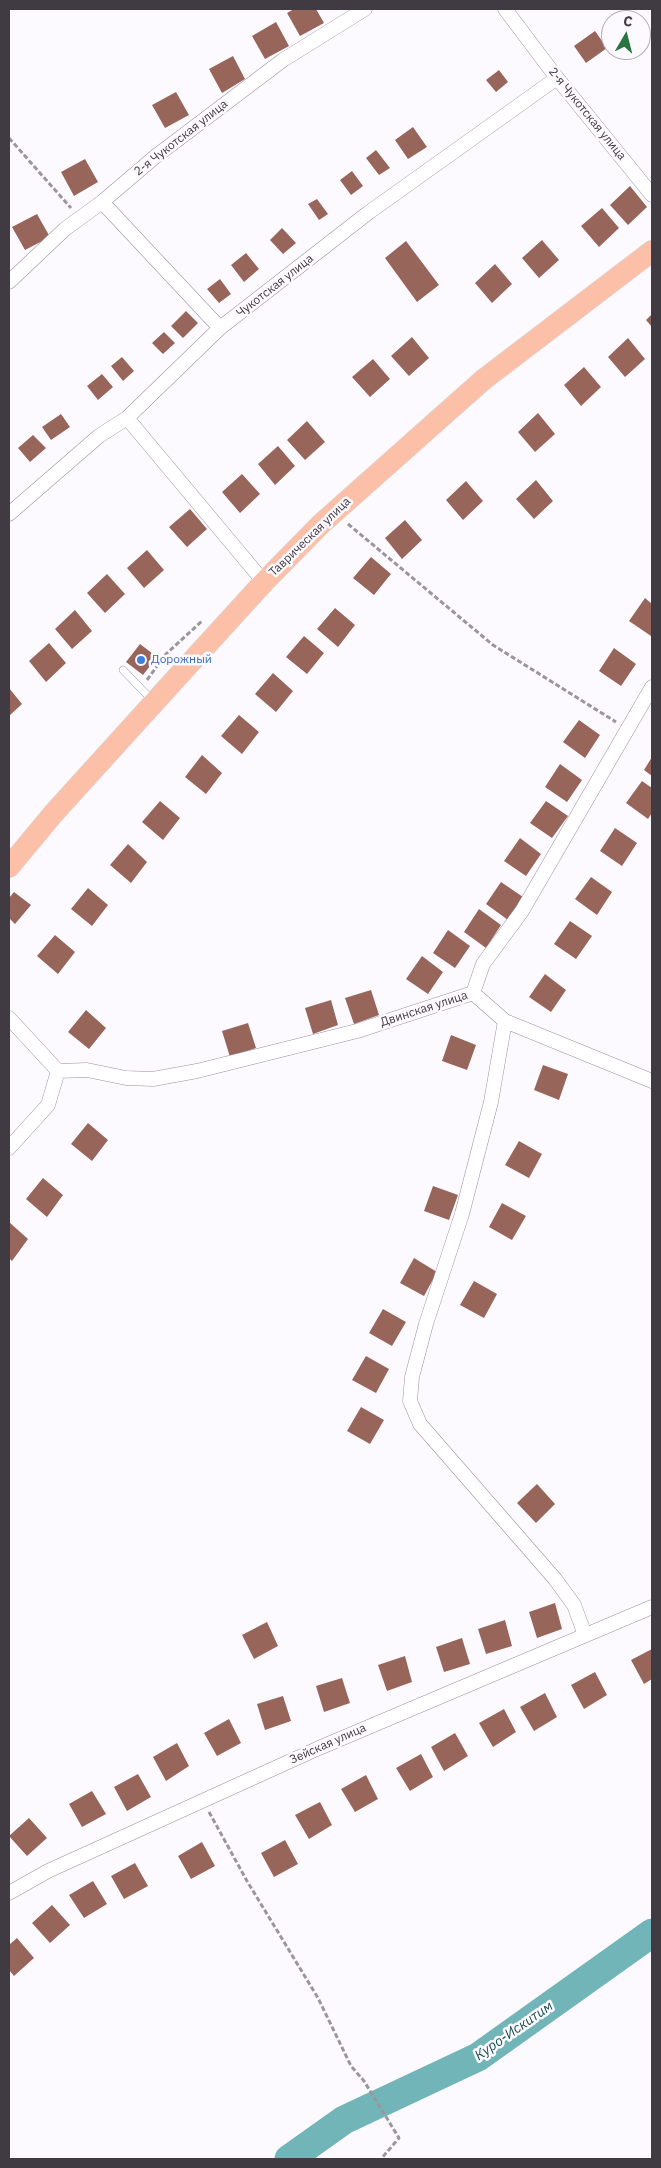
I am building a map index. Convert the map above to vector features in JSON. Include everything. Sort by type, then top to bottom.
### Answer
[{"type":"main road","name":"Таврическая улица","points":[[9,868],[53,814],[154,702],[264,582],[321,524],[482,380],[652,252]]},
{"type":"street","name":"2-я Чукотская улица","points":[[9,282],[64,229],[102,202],[156,156],[275,66],[364,9]]},
{"type":"street","name":"2-я Чукотская улица","points":[[505,9],[557,78],[652,195]]},
{"type":"street","name":"Чукотская улица","points":[[9,514],[99,436],[127,418],[220,328],[368,213],[557,78]]},
{"type":"street","points":[[102,202],[220,328]]},
{"type":"street","points":[[127,418],[264,582]]},
{"type":"street","name":"Двинская улица","points":[[58,1070],[87,1070],[126,1078],[153,1080],[197,1071],[357,1031],[473,993],[483,964],[522,911],[652,687]]},
{"type":"street","points":[[473,993],[505,1020],[652,1081]]},
{"type":"street","points":[[9,1018],[58,1070],[48,1105],[9,1148]]},
{"type":"street","points":[[505,1020],[491,1102],[462,1214],[426,1324],[412,1376],[410,1401],[420,1424],[555,1580],[574,1606],[585,1635]]},
{"type":"street","name":"Зейская улица","points":[[9,1893],[48,1871],[319,1748],[652,1607]]},
{"type":"lane","points":[[122,670],[154,702]]},
{"type":"path","points":[[9,138],[80,218]]},
{"type":"path","points":[[346,523],[493,646],[627,729]]},
{"type":"path","points":[[203,1800],[247,1881],[318,1998],[351,2066],[364,2081],[399,2138],[381,2159]]},
{"type":"building","points":[[294,9],[316,9],[324,23],[300,36],[287,13]]},
{"type":"building","points":[[276,22],[289,46],[265,59],[252,36]]},
{"type":"building","points":[[595,31],[601,40],[601,52],[586,63],[574,46]]},
{"type":"building","points":[[233,56],[245,79],[222,93],[209,69]]},
{"type":"building","points":[[499,70],[508,82],[496,92],[486,80]]},
{"type":"building","points":[[176,92],[189,115],[165,128],[152,105]]},
{"type":"building","points":[[413,127],[427,147],[408,159],[395,140]]},
{"type":"building","points":[[376,150],[390,168],[379,175],[366,158]]},
{"type":"building","points":[[85,159],[98,182],[74,196],[61,172]]},
{"type":"building","points":[[352,171],[363,186],[351,195],[340,180]]},
{"type":"building","points":[[630,186],[647,207],[628,225],[610,205]]},
{"type":"building","points":[[317,199],[328,214],[319,220],[308,204]]},
{"type":"building","points":[[602,208],[619,228],[599,247],[581,226]]},
{"type":"building","points":[[37,214],[50,237],[25,250],[12,227]]},
{"type":"building","points":[[282,228],[296,243],[283,254],[270,240]]},
{"type":"building","points":[[542,240],[559,260],[539,278],[522,258]]},
{"type":"building","points":[[406,241],[439,285],[417,302],[385,258]]},
{"type":"building","points":[[246,253],[259,269],[244,282],[231,265]]},
{"type":"building","points":[[495,264],[512,284],[492,303],[475,283]]},
{"type":"building","points":[[220,279],[231,294],[219,303],[207,289]]},
{"type":"building","points":[[186,311],[198,323],[183,338],[171,326]]},
{"type":"building","points":[[652,314],[652,327],[646,320]]},
{"type":"building","points":[[164,332],[175,343],[163,354],[152,343]]},
{"type":"building","points":[[412,337],[429,358],[409,376],[391,356]]},
{"type":"building","points":[[628,338],[645,359],[625,377],[608,357]]},
{"type":"building","points":[[122,357],[134,371],[123,381],[111,366]]},
{"type":"building","points":[[373,359],[390,379],[370,397],[352,377]]},
{"type":"building","points":[[584,367],[601,387],[581,406],[564,385]]},
{"type":"building","points":[[102,374],[113,387],[98,400],[87,386]]},
{"type":"building","points":[[538,413],[555,434],[535,452],[518,432]]},
{"type":"building","points":[[61,414],[70,427],[51,440],[42,427]]},
{"type":"building","points":[[307,421],[325,442],[305,460],[287,440]]},
{"type":"building","points":[[33,435],[46,448],[30,462],[18,448]]},
{"type":"building","points":[[278,446],[295,466],[275,485],[258,464]]},
{"type":"building","points":[[242,474],[260,494],[240,513],[222,492]]},
{"type":"building","points":[[536,480],[553,501],[534,519],[516,499]]},
{"type":"building","points":[[466,481],[483,501],[463,520],[446,500]]},
{"type":"building","points":[[190,509],[207,529],[187,547],[169,527]]},
{"type":"building","points":[[405,520],[422,540],[402,559],[385,538]]},
{"type":"building","points":[[147,550],[164,570],[144,588],[127,568]]},
{"type":"building","points":[[371,557],[391,574],[374,595],[353,578]]},
{"type":"building","points":[[107,574],[125,594],[105,613],[87,593]]},
{"type":"building","points":[[645,598],[652,604],[651,636],[629,621]]},
{"type":"building","points":[[335,608],[355,625],[338,647],[317,629]]},
{"type":"building","points":[[75,610],[92,631],[72,649],[55,629]]},
{"type":"building","points":[[304,636],[324,653],[307,674],[286,657]]},
{"type":"building","points":[[49,643],[66,663],[46,682],[29,661]]},
{"type":"building","name":"Дорожный","points":[[140,644],[157,657],[143,675],[126,662]]},
{"type":"building","points":[[614,648],[636,664],[621,686],[599,671]]},
{"type":"building","points":[[273,673],[293,691],[276,712],[255,694]]},
{"type":"building","points":[[9,688],[22,704],[9,716]]},
{"type":"building","points":[[239,715],[259,732],[242,754],[221,736]]},
{"type":"building","points":[[579,720],[600,735],[585,758],[563,742]]},
{"type":"building","points":[[202,755],[222,773],[206,794],[185,777]]},
{"type":"building","points":[[652,757],[652,776],[644,770]]},
{"type":"building","points":[[560,764],[582,780],[567,802],[545,787]]},
{"type":"building","points":[[642,781],[652,788],[652,813],[648,819],[626,803]]},
{"type":"building","points":[[160,801],[180,818],[163,840],[142,822]]},
{"type":"building","points":[[546,801],[568,816],[552,838],[530,823]]},
{"type":"building","points":[[615,828],[637,843],[622,866],[600,851]]},
{"type":"building","points":[[520,838],[541,854],[526,876],[504,861]]},
{"type":"building","points":[[128,844],[147,862],[131,883],[110,865]]},
{"type":"building","points":[[591,877],[612,892],[597,915],[575,899]]},
{"type":"building","points":[[501,882],[523,897],[508,920],[486,904]]},
{"type":"building","points":[[88,888],[108,905],[92,926],[71,909]]},
{"type":"building","points":[[14,892],[31,905],[15,924],[9,918],[9,898]]},
{"type":"building","points":[[479,909],[501,925],[486,948],[464,932]]},
{"type":"building","points":[[570,921],[592,936],[576,959],[554,944]]},
{"type":"building","points":[[448,930],[470,946],[455,968],[433,953]]},
{"type":"building","points":[[55,935],[75,952],[58,974],[37,956]]},
{"type":"building","points":[[422,956],[443,972],[428,994],[406,979]]},
{"type":"building","points":[[545,974],[566,990],[551,1012],[529,997]]},
{"type":"building","points":[[371,990],[379,1015],[354,1024],[345,998]]},
{"type":"building","points":[[331,1000],[338,1025],[313,1034],[305,1008]]},
{"type":"building","points":[[86,1010],[106,1028],[89,1049],[68,1032]]},
{"type":"building","points":[[248,1023],[256,1048],[230,1057],[222,1031]]},
{"type":"building","points":[[451,1035],[476,1045],[467,1070],[442,1061]]},
{"type":"building","points":[[543,1065],[568,1074],[559,1100],[534,1090]]},
{"type":"building","points":[[88,1123],[108,1140],[92,1161],[71,1144]]},
{"type":"building","points":[[519,1141],[542,1154],[529,1178],[505,1165]]},
{"type":"building","points":[[43,1178],[63,1195],[47,1217],[26,1199]]},
{"type":"building","points":[[433,1186],[458,1195],[449,1220],[424,1211]]},
{"type":"building","points":[[502,1203],[526,1216],[512,1240],[489,1227]]},
{"type":"building","points":[[9,1222],[28,1239],[12,1261],[9,1258]]},
{"type":"building","points":[[414,1258],[437,1272],[424,1296],[400,1283]]},
{"type":"building","points":[[474,1281],[497,1294],[484,1318],[460,1305]]},
{"type":"building","points":[[383,1309],[406,1322],[392,1346],[369,1333]]},
{"type":"building","points":[[366,1356],[389,1369],[376,1393],[352,1380]]},
{"type":"building","points":[[361,1407],[384,1420],[370,1444],[347,1431]]},
{"type":"building","points":[[537,1484],[555,1504],[536,1523],[517,1503]]},
{"type":"building","points":[[555,1603],[562,1629],[537,1638],[529,1612]]},
{"type":"building","points":[[505,1620],[512,1646],[486,1654],[478,1629]]},
{"type":"building","points":[[267,1622],[278,1646],[254,1659],[242,1635]]},
{"type":"building","points":[[462,1638],[470,1664],[444,1672],[436,1647]]},
{"type":"building","points":[[652,1649],[652,1679],[644,1684],[631,1660]]},
{"type":"building","points":[[405,1656],[412,1682],[387,1691],[378,1665]]},
{"type":"building","points":[[595,1672],[607,1695],[584,1709],[571,1685]]},
{"type":"building","points":[[342,1678],[350,1703],[324,1712],[316,1686]]},
{"type":"building","points":[[545,1693],[557,1717],[534,1731],[520,1707]]},
{"type":"building","points":[[283,1696],[291,1721],[265,1730],[257,1704]]},
{"type":"building","points":[[504,1709],[516,1732],[493,1747],[479,1723]]},
{"type":"building","points":[[229,1719],[241,1743],[217,1756],[204,1733]]},
{"type":"building","points":[[455,1733],[468,1756],[444,1771],[431,1747]]},
{"type":"building","points":[[177,1743],[189,1766],[166,1781],[153,1757]]},
{"type":"building","points":[[421,1754],[433,1777],[410,1791],[396,1768]]},
{"type":"building","points":[[138,1774],[151,1797],[127,1811],[114,1787]]},
{"type":"building","points":[[366,1775],[378,1799],[355,1812],[341,1789]]},
{"type":"building","points":[[92,1791],[106,1814],[82,1827],[69,1804]]},
{"type":"building","points":[[320,1802],[332,1825],[309,1839],[295,1815]]},
{"type":"building","points":[[29,1818],[47,1838],[27,1856],[9,1836]]},
{"type":"building","points":[[285,1840],[298,1864],[274,1877],[261,1853]]},
{"type":"building","points":[[202,1842],[215,1866],[191,1879],[178,1856]]},
{"type":"building","points":[[135,1863],[148,1886],[124,1899],[111,1876]]},
{"type":"building","points":[[93,1881],[107,1904],[84,1918],[69,1895]]},
{"type":"building","points":[[52,1905],[70,1925],[50,1943],[32,1923]]},
{"type":"building","points":[[17,1938],[34,1958],[14,1976],[9,1970],[9,1945]]},
{"type":"waterway","name":"Куро-Искитим","points":[[289,2159],[344,2120],[478,2057],[652,1933]]},
{"type":"place","name":"Дорожный","points":[[141,660]]}]
